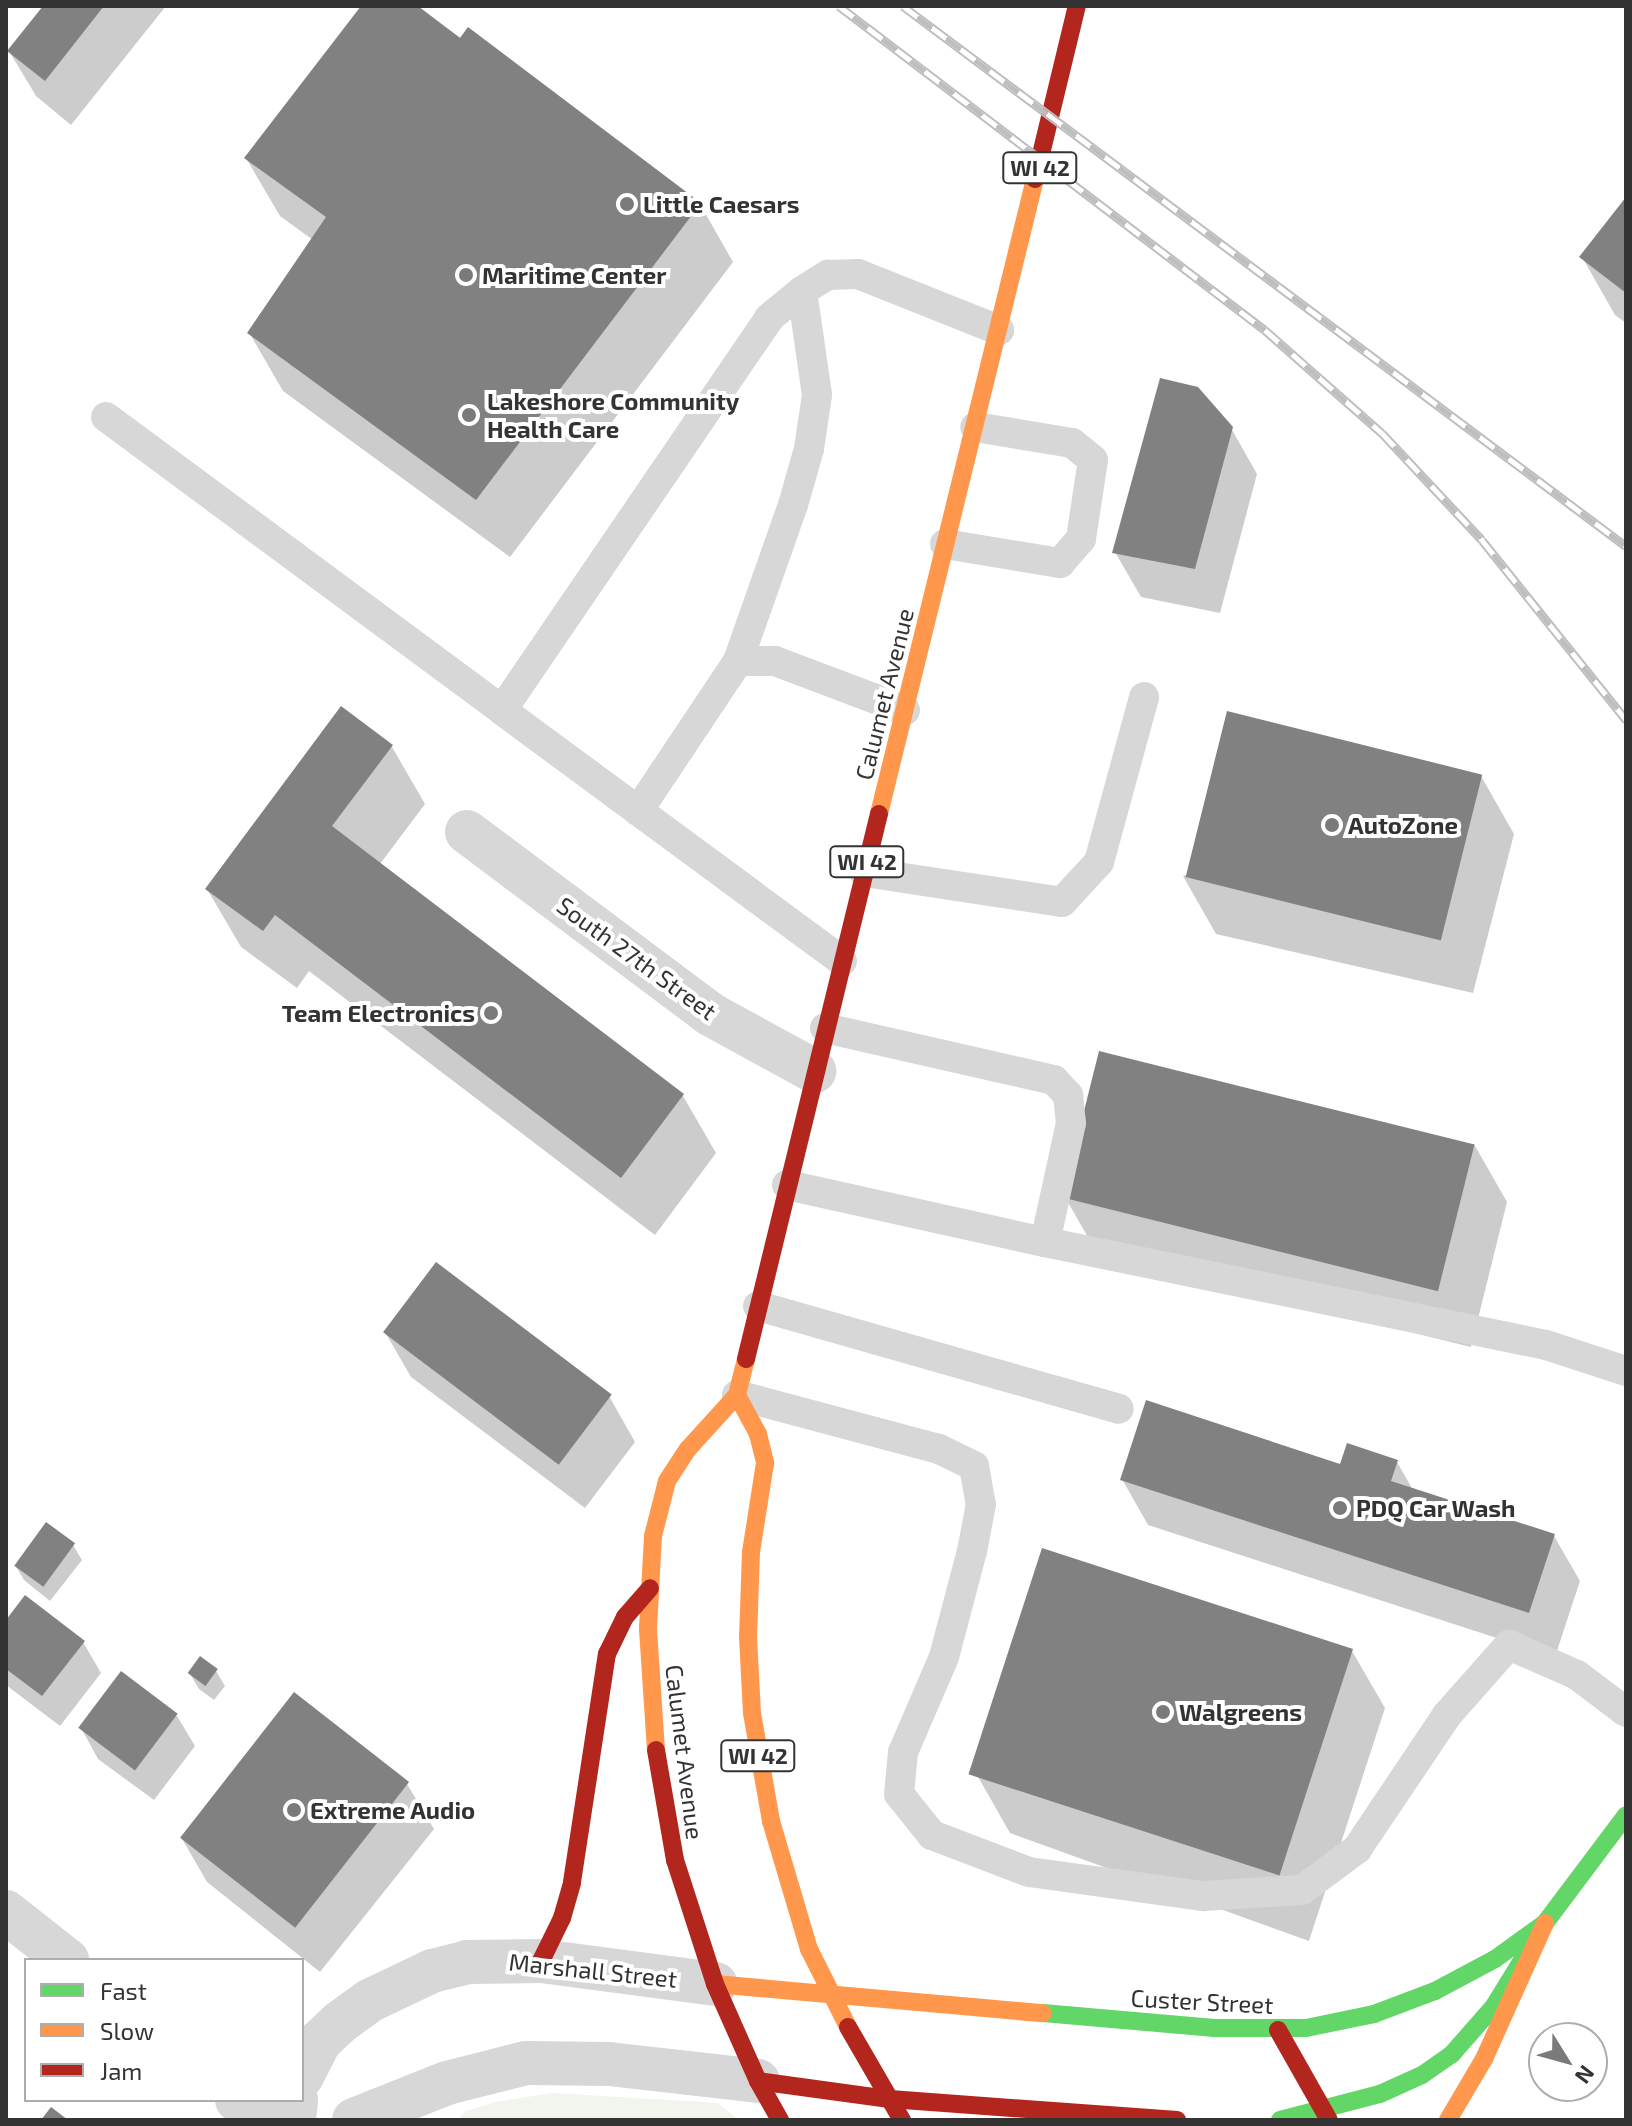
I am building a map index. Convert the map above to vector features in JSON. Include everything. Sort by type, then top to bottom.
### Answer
[{"type":"main road","name":"Calumet Avenue","points":[[780,2120],[758,2081],[715,1984],[675,1860],[658,1774],[649,1665],[653,1536],[667,1481],[688,1449],[737,1395],[1077,6]]},
{"type":"main road","name":"WI 42","points":[[737,1395],[758,1434],[765,1463],[751,1552],[748,1609],[752,1713],[758,1754],[792,1903],[831,1996],[902,2120]]},
{"type":"main road","points":[[541,1961],[562,1918],[572,1882],[607,1654],[625,1617],[650,1588]]},
{"type":"main road","name":"Custer Street","points":[[1280,2120],[1326,2115],[1401,2086],[1452,2054],[1494,2006],[1545,1923],[1626,1815]]},
{"type":"main road","points":[[1448,2120],[1489,2049],[1545,1923]]},
{"type":"main road","name":"Custer Street","points":[[831,1996],[1214,2028],[1278,2030],[1350,2021],[1435,1991],[1495,1959],[1545,1923]]},
{"type":"main road","name":"Marshall Street","points":[[715,1984],[831,1996]]},
{"type":"main road","points":[[1278,2030],[1326,2115]]},
{"type":"main road","points":[[758,2081],[890,2099],[1177,2120]]},
{"type":"street","name":"South 27th Street","points":[[467,832],[710,1014],[814,1071]]},
{"type":"street","points":[[6,1912],[64,1958]]},
{"type":"street","name":"Marshall Street","points":[[304,2072],[313,2052],[339,2023],[394,1988],[432,1971],[467,1962],[541,1961],[715,1984]]},
{"type":"street","points":[[354,2120],[462,2078],[526,2063],[609,2064],[758,2081]]},
{"type":"street","points":[[240,2102],[262,2120]]},
{"type":"lane","points":[[502,710],[769,318],[802,291],[828,275],[858,274],[999,330]]},
{"type":"lane","points":[[638,811],[738,661],[793,505],[809,449],[817,395],[802,291]]},
{"type":"lane","points":[[106,417],[842,961]]},
{"type":"lane","points":[[945,544],[1060,563],[1081,539],[1093,460],[1072,443],[975,427]]},
{"type":"lane","points":[[738,661],[775,661],[905,710]]},
{"type":"lane","points":[[864,872],[1062,902],[1099,862],[1144,697]]},
{"type":"lane","points":[[825,1028],[1054,1080],[1068,1095],[1071,1123],[1045,1242]]},
{"type":"lane","points":[[787,1185],[1045,1242],[1546,1345],[1626,1371]]},
{"type":"lane","points":[[758,1306],[1119,1409]]},
{"type":"lane","points":[[737,1395],[939,1449],[974,1466],[981,1504],[972,1551],[944,1657],[903,1752],[899,1794],[932,1835],[1029,1872],[1203,1896],[1302,1890],[1357,1849],[1447,1715],[1509,1645],[1577,1675],[1626,1712]]},
{"type":"shaded area","points":[[552,2093],[718,2103],[739,2120],[457,2120],[466,2111],[496,2102]]},
{"type":"building","points":[[43,6],[104,6],[45,81],[7,51]]},
{"type":"building","name":"Maritime Center","points":[[361,6],[418,6],[460,38],[468,27],[701,203],[476,500],[247,333],[326,217],[244,158]]},
{"type":"building","points":[[1626,197],[1626,293],[1579,257]]},
{"type":"building","points":[[1160,378],[1198,387],[1233,427],[1195,569],[1112,553]]},
{"type":"building","name":"Team Electronics","points":[[341,706],[393,745],[332,826],[684,1094],[621,1178],[275,915],[263,931],[205,889]]},
{"type":"building","name":"AutoZone","points":[[1227,711],[1482,775],[1441,941],[1186,877]]},
{"type":"building","points":[[1099,1051],[1475,1145],[1438,1291],[1062,1198]]},
{"type":"building","points":[[436,1262],[612,1394],[559,1465],[383,1332]]},
{"type":"building","name":"PDQ Car Wash","points":[[1146,1400],[1340,1464],[1347,1443],[1398,1460],[1391,1481],[1555,1534],[1529,1613],[1120,1480]]},
{"type":"building","points":[[46,1522],[75,1543],[43,1587],[14,1566]]},
{"type":"building","name":"Walgreens","points":[[1042,1548],[1353,1649],[1279,1875],[968,1774]]},
{"type":"building","points":[[25,1595],[85,1641],[42,1696],[6,1669],[6,1620]]},
{"type":"building","points":[[200,1656],[218,1669],[205,1686],[188,1673]]},
{"type":"building","points":[[121,1671],[178,1714],[135,1770],[78,1728]]},
{"type":"building","name":"Extreme Audio","points":[[294,1692],[409,1782],[295,1928],[180,1838]]},
{"type":"building","points":[[51,2107],[68,2120],[41,2120]]},
{"type":"railway","points":[[839,6],[1265,330],[1382,433],[1482,540],[1626,720]]},
{"type":"railway","points":[[903,6],[1626,546]]},
{"type":"traffic: fast","points":[[1280,2120],[1380,2094],[1422,2075],[1452,2054],[1494,2006],[1545,1923],[1626,1815]]},
{"type":"traffic: fast","points":[[1043,2013],[1214,2028],[1306,2028],[1374,2014],[1435,1991],[1495,1959],[1545,1923]]},
{"type":"traffic: slow","points":[[879,814],[1035,179]]},
{"type":"traffic: slow","points":[[656,1750],[648,1628],[653,1536],[667,1481],[688,1449],[737,1395],[746,1359]]},
{"type":"traffic: slow","points":[[737,1395],[758,1434],[765,1463],[751,1552],[748,1637],[752,1713],[771,1821],[809,1949],[848,2027]]},
{"type":"traffic: slow","points":[[1448,2120],[1484,2059],[1545,1923]]},
{"type":"traffic: slow","points":[[715,1984],[1043,2013]]},
{"type":"traffic: jam","points":[[1035,179],[1077,6]]},
{"type":"traffic: jam","points":[[746,1359],[879,814]]},
{"type":"traffic: jam","points":[[541,1961],[562,1918],[572,1882],[607,1654],[625,1617],[650,1588]]},
{"type":"traffic: jam","points":[[656,1750],[675,1860],[715,1984],[758,2081],[780,2120]]},
{"type":"traffic: jam","points":[[848,2027],[902,2120]]},
{"type":"traffic: jam","points":[[1278,2030],[1329,2120]]},
{"type":"traffic: jam","points":[[758,2081],[890,2099],[1177,2120]]},
{"type":"place","name":"Little Caesars","points":[[627,204]]},
{"type":"place","name":"Maritime Center","points":[[466,275]]},
{"type":"place","name":"Lakeshore Community Health Care","points":[[469,415]]},
{"type":"place","name":"AutoZone","points":[[1332,825]]},
{"type":"place","name":"Team Electronics","points":[[491,1013]]},
{"type":"place","name":"PDQ Car Wash","points":[[1340,1508]]},
{"type":"place","name":"Walgreens","points":[[1163,1712]]},
{"type":"place","name":"Extreme Audio","points":[[294,1810]]}]
